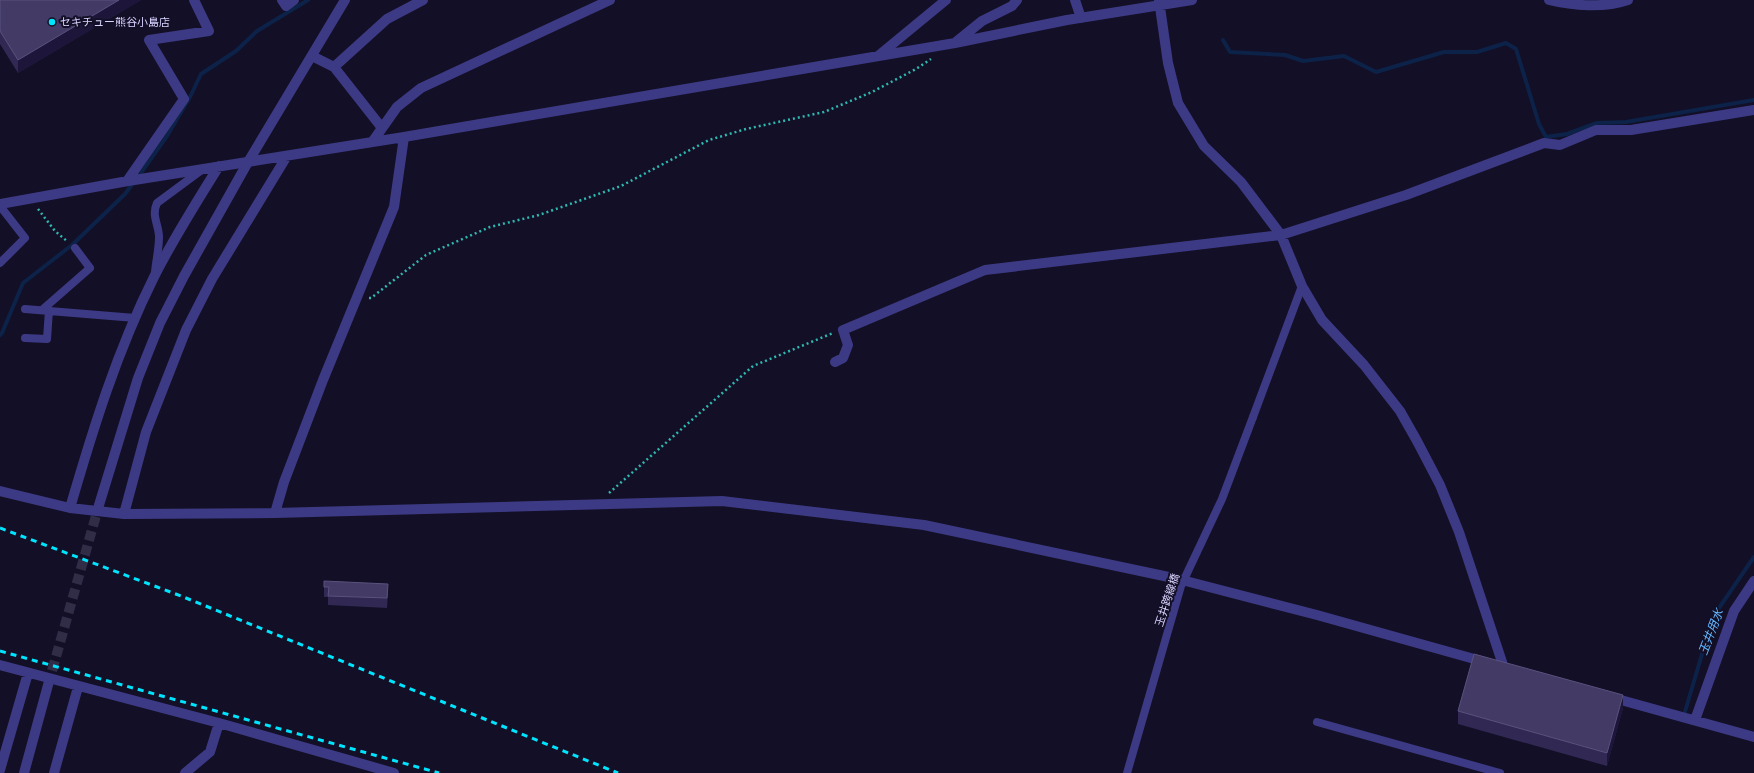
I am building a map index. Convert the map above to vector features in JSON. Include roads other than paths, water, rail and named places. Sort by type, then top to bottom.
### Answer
[{"type":"street","points":[[128,181],[184,98],[149,40],[209,31],[194,0]]},
{"type":"street","points":[[282,0],[286,6],[294,0]]},
{"type":"street","points":[[99,505],[138,378],[160,323],[184,276],[248,162],[346,0]]},
{"type":"street","points":[[334,67],[387,19],[423,0]]},
{"type":"street","points":[[373,141],[397,107],[421,88],[593,4],[610,0]]},
{"type":"street","points":[[878,56],[946,0]]},
{"type":"street","points":[[955,44],[982,21],[1012,6],[1017,0]]},
{"type":"street","points":[[1075,0],[1081,18]]},
{"type":"street","points":[[0,205],[204,168],[404,137],[955,44],[1160,3],[1192,0]]},
{"type":"street","points":[[1549,0],[1562,3],[1590,5],[1622,2],[1628,0]]},
{"type":"street","points":[[0,491],[70,508],[124,514],[275,513],[722,501],[924,525],[1178,579],[1317,615],[1508,669],[1459,532],[1440,485],[1417,441],[1400,412],[1364,365],[1322,320],[1302,286],[1281,235],[1241,182],[1204,146],[1178,103],[1168,63],[1160,3]]},
{"type":"street","points":[[312,56],[334,67],[382,128]]},
{"type":"street","points":[[835,362],[843,358],[848,345],[843,330],[985,270],[1281,235],[1406,195],[1544,143],[1560,145],[1596,130],[1631,130],[1754,110]]},
{"type":"street","points":[[275,513],[284,482],[394,207],[404,137]]},
{"type":"street","points":[[124,514],[146,432],[186,330],[212,279],[286,156]]},
{"type":"street","points":[[70,508],[90,437],[109,382],[135,318],[154,277],[218,166]]},
{"type":"street","points":[[1695,720],[1734,611],[1754,581]]},
{"type":"street","points":[[0,665],[219,723],[394,773]]},
{"type":"street","points":[[0,770],[28,673]]},
{"type":"street","points":[[24,773],[48,685]]},
{"type":"street","points":[[54,773],[78,686]]},
{"type":"street","points":[[1603,695],[1754,736]]},
{"type":"street","points":[[185,773],[210,752],[219,723]]},
{"type":"lane","points":[[154,277],[159,237],[154,216],[154,210],[157,203],[204,168]]},
{"type":"lane","points":[[0,205],[25,238],[0,263]]},
{"type":"lane","points":[[45,310],[90,268],[74,248]]},
{"type":"lane","name":"玉井跨線橋","points":[[1127,773],[1181,586],[1222,499],[1302,286]]},
{"type":"lane","points":[[25,309],[135,318]]},
{"type":"lane","points":[[25,338],[47,339],[45,310]]},
{"type":"lane","points":[[1317,722],[1500,773]]},
{"type":"waterway","points":[[138,177],[167,136],[190,97],[201,74],[236,51],[257,31],[308,0]]},
{"type":"waterway","points":[[1223,40],[1230,52],[1285,55],[1303,61],[1344,56],[1376,72],[1444,52],[1477,52],[1506,43],[1516,49],[1539,124],[1546,137],[1567,134],[1597,123],[1626,122],[1754,100]]},
{"type":"waterway","points":[[0,335],[23,283],[72,245],[125,194],[134,182]]},
{"type":"waterway","name":"玉井用水","points":[[1684,715],[1705,644],[1719,608],[1754,557]]},
{"type":"tunnel","points":[[48,685],[99,505]]},
{"type":"railway","points":[[0,528],[181,596],[618,773]]},
{"type":"railway","points":[[0,651],[439,773]]},
{"type":"place","name":"セキチュー熊谷小島店","points":[[52,22]]}]
